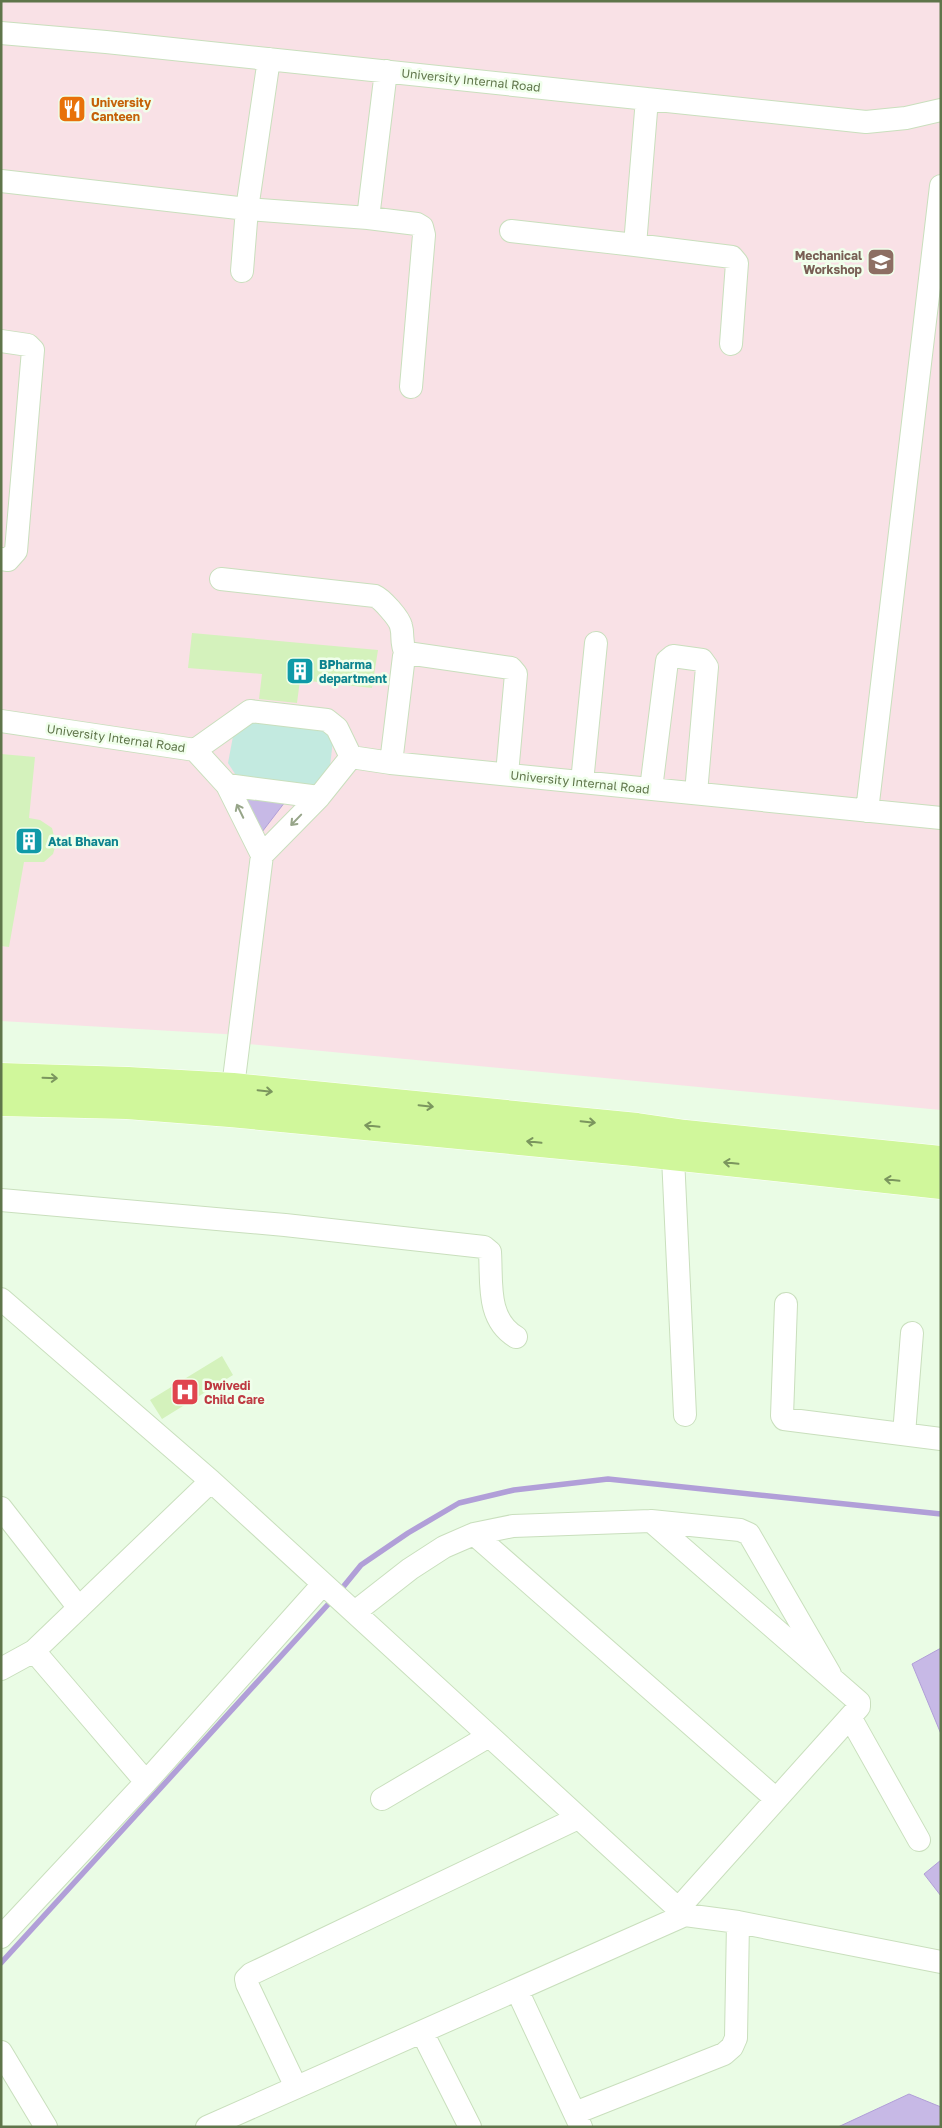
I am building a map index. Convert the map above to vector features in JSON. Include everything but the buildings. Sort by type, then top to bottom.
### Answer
[{"type":"highway","points":[[1,1077],[128,1081],[232,1100],[624,1151],[941,1184]]},
{"type":"highway","points":[[1,1102],[127,1105],[232,1100],[637,1127],[685,1134],[941,1160]]},
{"type":"street","name":"University Internal Road","points":[[1,33],[269,59],[866,122],[906,118],[941,110]]},
{"type":"street","points":[[242,271],[247,210],[269,59]]},
{"type":"street","points":[[368,218],[386,72]]},
{"type":"street","points":[[635,245],[647,99]]},
{"type":"street","points":[[1,181],[247,210],[368,218],[417,224],[422,227],[424,235],[411,387]]},
{"type":"street","points":[[867,811],[941,186]]},
{"type":"street","points":[[511,231],[732,257],[737,263],[731,344]]},
{"type":"street","points":[[1,341],[28,345],[33,350],[16,551],[8,560],[1,559]]},
{"type":"street","points":[[220,579],[381,598],[401,626],[401,640],[406,654],[391,763]]},
{"type":"street","points":[[582,782],[596,643]]},
{"type":"street","points":[[406,654],[511,668],[514,670],[516,674],[507,774]]},
{"type":"street","points":[[651,789],[667,660],[673,656],[702,660],[707,666],[696,794]]},
{"type":"street","points":[[195,750],[250,711],[327,720],[337,728],[351,757],[319,797],[262,855],[232,1100]]},
{"type":"street","name":"University Internal Road","points":[[1,721],[195,750],[227,785],[262,855]]},
{"type":"street","name":"University Internal Road","points":[[351,757],[391,763],[941,818]]},
{"type":"street","points":[[227,785],[319,797]]},
{"type":"street","points":[[673,1157],[685,1415]]},
{"type":"street","points":[[1,1200],[285,1225],[484,1247],[490,1252],[492,1301],[496,1314],[502,1326],[516,1337]]},
{"type":"street","points":[[1,1299],[211,1481],[681,1912],[941,1962]]},
{"type":"street","points":[[786,1304],[782,1416],[784,1419],[941,1439]]},
{"type":"street","points":[[904,1434],[912,1333]]},
{"type":"street","points":[[1,1669],[34,1651],[211,1481]]},
{"type":"street","points":[[3,1512],[79,1608]]},
{"type":"street","points":[[207,2127],[517,1990],[681,1912],[776,1799],[859,1707],[859,1702],[830,1674],[651,1521]]},
{"type":"street","points":[[1,1937],[146,1782],[337,1596],[410,1569],[444,1547],[474,1534],[513,1526],[651,1521],[740,1530],[749,1534],[830,1674]]},
{"type":"street","points":[[474,1534],[776,1799]]},
{"type":"street","points":[[34,1651],[146,1782]]},
{"type":"street","points":[[850,1717],[919,1840]]},
{"type":"street","points":[[382,1799],[489,1736]]},
{"type":"street","points":[[296,2088],[247,1984],[246,1979],[251,1974],[578,1818]]},
{"type":"street","points":[[517,1990],[578,2120],[724,2054],[732,2047],[736,2038],[738,1922]]},
{"type":"street","points":[[422,2032],[470,2127]]},
{"type":"street","points":[[1,2052],[46,2127]]},
{"type":"shaded area","points":[[1,1],[941,1],[941,1110],[238,1043],[241,1035],[1,1021]]},
{"type":"shaded area","points":[[255,716],[312,720],[333,740],[329,775],[310,791],[239,780],[228,763],[234,731]]},
{"type":"shaded area","points":[[245,798],[285,802],[262,832]]},
{"type":"shaded area","points":[[941,1648],[941,1734],[912,1664]]},
{"type":"shaded area","points":[[941,1860],[941,1896],[924,1874]]},
{"type":"shaded area","points":[[909,2094],[941,2107],[941,2127],[838,2127]]},
{"type":"waterway","points":[[339,1592],[361,1565],[408,1533],[459,1503],[514,1490],[608,1479],[941,1514]]},
{"type":"waterway","points":[[1,1963],[333,1599]]},
{"type":"place","name":"University Canteen","points":[[72,109]]},
{"type":"place","name":"Mechanical Workshop","points":[[881,262]]},
{"type":"place","name":"BPharma department","points":[[300,671]]},
{"type":"place","name":"Atal Bhavan","points":[[29,841]]},
{"type":"place","name":"Dwivedi Child Care","points":[[185,1392]]}]
